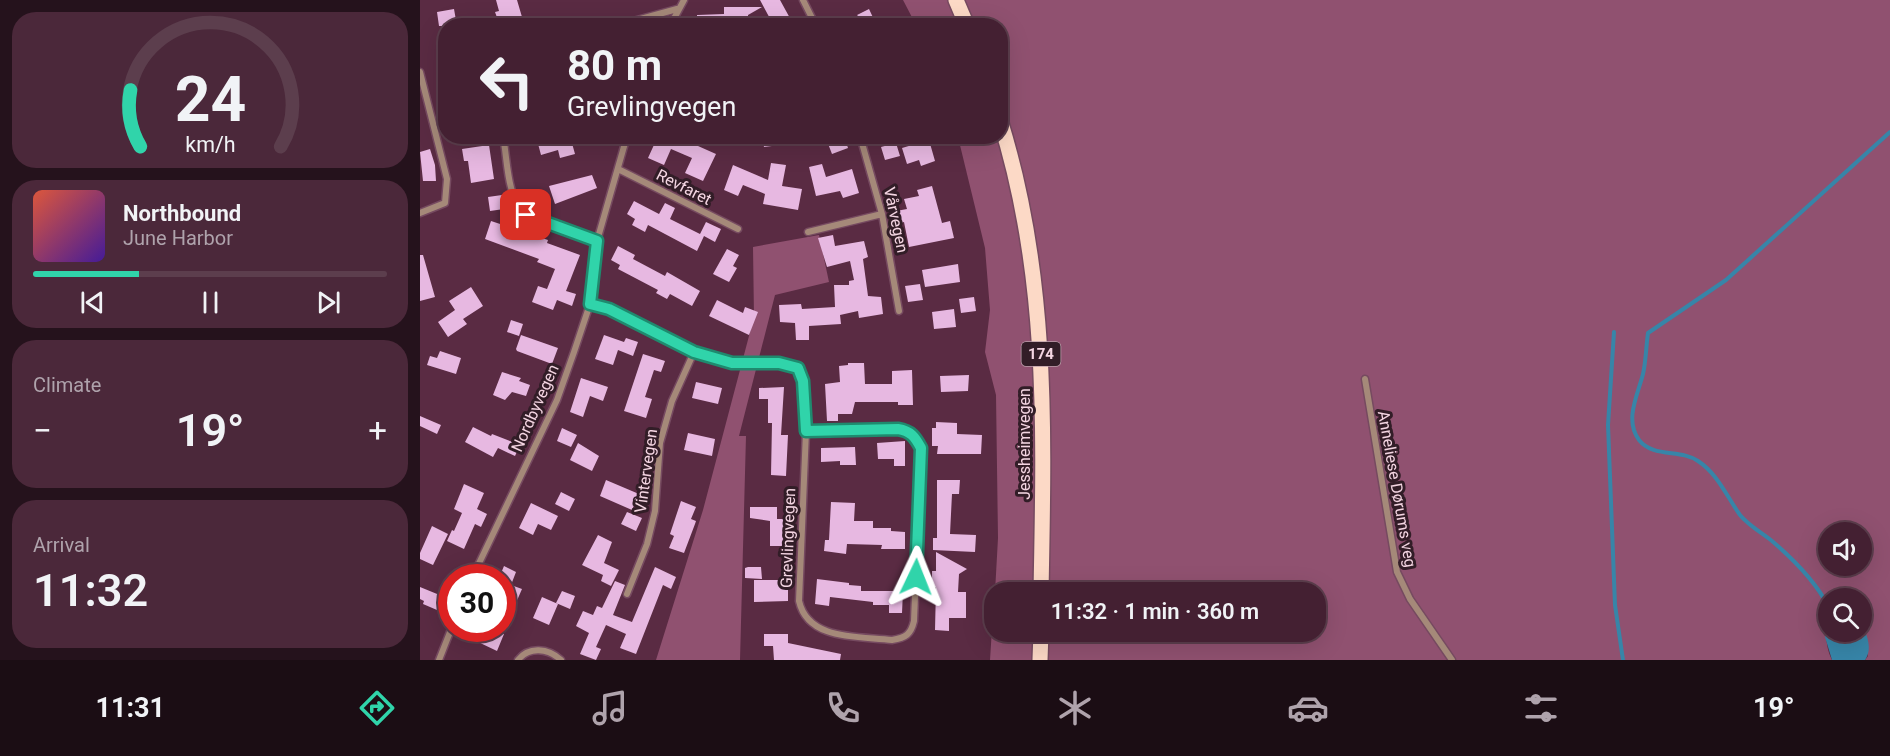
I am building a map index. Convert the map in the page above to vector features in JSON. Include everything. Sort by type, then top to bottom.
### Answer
[{"type":"main road","points":[[957,0],[964,18]]},
{"type":"main road","name":"Jessheimvegen","points":[[1006,144],[1025,222],[1035,284],[1041,345],[1041,582]]},
{"type":"main road","points":[[1040,660],[1041,642]]},
{"type":"street","points":[[673,18],[684,0]]},
{"type":"street","points":[[803,0],[812,18]]},
{"type":"street","points":[[644,18],[677,9]]},
{"type":"street","points":[[420,72],[438,143]]},
{"type":"street","points":[[420,213],[445,203],[447,179],[438,144]]},
{"type":"street","points":[[504,144],[511,189],[518,208],[526,215],[597,241]]},
{"type":"street","name":"Nordbyvegen","points":[[479,564],[557,400],[590,304],[597,241],[625,144]]},
{"type":"street","name":"Vårvegen","points":[[862,144],[882,214],[899,311]]},
{"type":"street","name":"Revfaret","points":[[618,169],[738,230]]},
{"type":"street","points":[[808,232],[882,214]]},
{"type":"street","points":[[590,304],[609,309],[694,352]]},
{"type":"street","name":"Grevlingvegen","points":[[694,352],[732,363],[779,363],[798,368],[803,381],[806,431],[799,601],[801,611],[807,620],[822,631],[892,640],[903,638],[911,632],[914,621],[921,448],[915,437],[908,431],[898,429],[806,431]]},
{"type":"street","name":"Vintervegen","points":[[627,594],[647,544],[655,511],[660,443],[672,401],[694,352]]},
{"type":"street","name":"Anneliese Dørums veg","points":[[1365,379],[1397,572],[1410,599],[1452,660]]},
{"type":"street","points":[[439,660],[446,642]]},
{"type":"street","points":[[518,660],[524,653],[535,650],[554,654],[561,660]]},
{"type":"shaded area","points":[[903,0],[1890,0],[1890,660],[1865,660],[1868,656],[1865,642],[1872,642],[1872,588],[1818,588],[1818,642],[1827,642],[1832,660],[990,660],[991,642],[1326,642],[1326,582],[996,582],[998,538],[996,395],[985,352],[990,310],[985,248],[960,144],[1008,144],[1008,18],[912,18]]},
{"type":"shaded area","points":[[819,235],[829,282],[775,295],[739,436],[746,436],[740,660],[656,660],[703,510],[754,317],[753,247]]},
{"type":"water","points":[[1827,642],[1868,642],[1869,651],[1865,660],[1832,660]]},
{"type":"building","points":[[496,0],[517,0],[522,17],[497,18],[495,12],[499,11]]},
{"type":"building","points":[[760,0],[780,0],[790,18],[770,18]]},
{"type":"building","points":[[724,7],[762,7],[748,15],[748,18],[697,18],[697,15],[724,14]]},
{"type":"building","points":[[454,9],[456,18],[438,19],[437,12]]},
{"type":"building","points":[[869,9],[873,18],[854,18]]},
{"type":"building","points":[[538,144],[572,144],[575,154],[560,158],[558,150],[541,155]]},
{"type":"building","points":[[654,144],[699,144],[698,146],[716,154],[703,181],[685,173],[692,158],[671,149],[664,165],[648,158]]},
{"type":"building","points":[[763,144],[787,144],[764,147]]},
{"type":"building","points":[[828,144],[847,144],[848,148],[832,154]]},
{"type":"building","points":[[896,144],[900,156],[885,160],[881,147]]},
{"type":"building","points":[[916,144],[930,144],[935,161],[921,166],[919,160],[907,164],[902,148]]},
{"type":"building","points":[[489,145],[494,179],[471,183],[468,161],[464,161],[462,149]]},
{"type":"building","points":[[430,149],[435,165],[436,181],[423,181],[420,152]]},
{"type":"building","points":[[771,163],[786,165],[782,186],[802,189],[798,210],[763,204],[765,194],[743,185],[738,196],[724,190],[733,165],[768,180]]},
{"type":"building","points":[[822,164],[826,177],[852,169],[859,193],[843,198],[840,191],[816,196],[809,167]]},
{"type":"building","points":[[592,175],[597,188],[555,204],[549,186]]},
{"type":"building","points":[[932,186],[942,223],[950,221],[954,238],[909,247],[904,222],[894,225],[891,212],[907,209],[904,199],[919,196],[917,190]]},
{"type":"building","points":[[502,195],[504,209],[490,211],[488,197]]},
{"type":"building","points":[[634,201],[659,214],[665,203],[675,208],[670,219],[700,234],[706,222],[721,229],[715,242],[704,236],[697,251],[648,225],[645,232],[632,225],[635,219],[627,214]]},
{"type":"building","points":[[491,221],[548,240],[547,243],[580,255],[566,291],[576,294],[572,306],[557,300],[553,310],[532,302],[538,286],[547,289],[555,269],[537,262],[539,259],[485,239]]},
{"type":"building","points":[[833,235],[835,246],[864,241],[868,257],[863,259],[868,296],[881,297],[883,314],[859,318],[858,311],[840,315],[841,324],[809,326],[809,340],[796,340],[795,323],[780,322],[779,305],[801,304],[802,309],[835,307],[834,285],[849,285],[849,281],[854,280],[850,261],[827,267],[818,238]]},
{"type":"building","points":[[618,246],[635,255],[633,259],[665,276],[667,272],[700,291],[692,306],[670,294],[667,299],[656,293],[658,290],[618,269],[620,265],[611,260]]},
{"type":"building","points":[[727,249],[739,255],[733,266],[737,268],[729,282],[713,274]]},
{"type":"building","points":[[420,255],[423,255],[435,297],[420,301]]},
{"type":"building","points":[[958,264],[960,282],[925,287],[922,270]]},
{"type":"building","points":[[920,284],[923,300],[908,302],[905,286]]},
{"type":"building","points":[[471,287],[483,306],[463,319],[467,324],[448,337],[438,322],[455,310],[449,301]]},
{"type":"building","points":[[974,297],[976,311],[961,313],[959,299]]},
{"type":"building","points":[[717,300],[743,313],[745,307],[758,312],[749,335],[709,316]]},
{"type":"building","points":[[954,309],[956,327],[934,329],[932,312]]},
{"type":"building","points":[[511,320],[523,324],[519,336],[507,332]]},
{"type":"building","points":[[521,335],[558,348],[552,364],[517,351]]},
{"type":"building","points":[[604,335],[624,342],[626,338],[638,342],[633,356],[618,350],[613,365],[595,359]]},
{"type":"building","points":[[440,351],[461,358],[456,374],[427,365],[430,356],[437,358]]},
{"type":"building","points":[[643,354],[665,361],[661,372],[654,370],[645,397],[652,399],[646,418],[624,411]]},
{"type":"building","points":[[848,363],[864,363],[865,384],[892,384],[892,371],[912,370],[913,405],[898,405],[898,402],[855,402],[852,414],[838,414],[838,421],[827,421],[825,384],[840,382],[839,366],[848,365]]},
{"type":"building","points":[[502,372],[521,378],[519,381],[530,385],[526,396],[512,392],[505,400],[493,395]]},
{"type":"building","points":[[969,375],[968,391],[941,392],[940,376]]},
{"type":"building","points":[[581,378],[608,387],[603,401],[590,396],[583,417],[570,412]]},
{"type":"building","points":[[696,382],[722,388],[718,404],[692,398]]},
{"type":"building","points":[[784,387],[781,435],[788,435],[786,476],[771,475],[772,423],[768,423],[768,399],[759,399],[759,388]]},
{"type":"building","points":[[420,416],[441,425],[437,434],[420,426]]},
{"type":"building","points":[[936,422],[957,423],[957,434],[982,435],[981,454],[937,454],[938,446],[932,446],[932,428],[936,428]]},
{"type":"building","points":[[473,427],[491,436],[492,434],[520,445],[515,456],[498,448],[493,457],[465,442]]},
{"type":"building","points":[[562,428],[577,435],[571,447],[557,441]]},
{"type":"building","points":[[688,433],[715,439],[712,456],[684,450]]},
{"type":"building","points":[[905,441],[905,466],[894,466],[894,459],[878,459],[877,443]]},
{"type":"building","points":[[578,443],[599,456],[592,471],[570,460]]},
{"type":"building","points":[[855,447],[856,465],[840,465],[840,461],[821,462],[821,448]]},
{"type":"building","points":[[606,480],[639,494],[632,510],[600,496]]},
{"type":"building","points":[[937,480],[960,480],[959,494],[952,494],[950,534],[976,535],[975,552],[933,550],[933,538],[937,538]]},
{"type":"building","points":[[464,484],[484,493],[477,509],[487,514],[481,527],[475,524],[464,549],[447,541],[462,513],[454,509]]},
{"type":"building","points":[[561,492],[575,499],[569,511],[555,504]]},
{"type":"building","points":[[681,501],[696,507],[691,519],[696,521],[684,553],[669,548],[674,536],[670,534]]},
{"type":"building","points":[[831,502],[855,503],[854,521],[873,521],[873,528],[891,528],[891,531],[905,532],[905,549],[881,549],[882,545],[847,544],[846,554],[824,551],[825,540],[829,540]]},
{"type":"building","points":[[531,503],[558,516],[551,530],[538,524],[533,535],[519,528]]},
{"type":"building","points":[[750,507],[777,507],[777,519],[787,519],[785,546],[770,546],[770,521],[750,518]]},
{"type":"building","points":[[627,512],[642,518],[636,531],[621,524]]},
{"type":"building","points":[[432,526],[448,534],[433,565],[420,559],[420,553]]},
{"type":"building","points":[[598,535],[612,542],[604,563],[619,570],[611,586],[601,581],[603,575],[582,565]]},
{"type":"building","points":[[936,552],[967,569],[959,574],[958,592],[966,592],[966,618],[949,618],[949,631],[935,630],[936,587],[932,587],[932,571],[936,571]]},
{"type":"building","points":[[655,567],[676,577],[671,589],[663,585],[636,654],[620,648],[626,634],[606,625],[596,647],[601,649],[596,660],[580,654],[589,633],[576,626],[583,611],[593,615],[597,606],[602,608],[615,581],[625,585],[613,615],[632,622]]},
{"type":"building","points":[[761,567],[762,579],[745,578],[745,568]]},
{"type":"building","points":[[817,579],[861,586],[861,591],[903,591],[902,613],[889,613],[889,605],[873,605],[873,602],[830,597],[829,606],[815,604]]},
{"type":"building","points":[[754,580],[782,580],[782,583],[788,583],[788,601],[754,602]]},
{"type":"building","points":[[420,587],[438,594],[437,610],[423,604],[424,601],[420,599]]},
{"type":"building","points":[[516,587],[522,589],[516,603]]},
{"type":"building","points":[[562,591],[575,596],[570,609],[556,603]]},
{"type":"building","points":[[542,597],[558,604],[549,625],[533,618]]},
{"type":"building","points":[[764,634],[788,634],[788,643],[841,654],[840,660],[774,660],[773,646],[764,646]]},
{"type":"building","points":[[478,642],[501,642],[497,651]]},
{"type":"waterway","points":[[1818,590],[1796,563],[1740,515],[1717,479],[1705,466],[1691,457],[1645,446],[1635,432],[1633,407],[1644,369],[1648,333],[1726,280],[1890,132]]},
{"type":"waterway","points":[[1614,332],[1608,425],[1615,605],[1623,660]]},
{"type":"route","points":[[526,215],[597,241],[590,304],[609,309],[694,352],[732,363],[779,363],[798,368],[803,381],[806,431],[898,429],[908,431],[915,437],[921,448],[916,577]]}]
